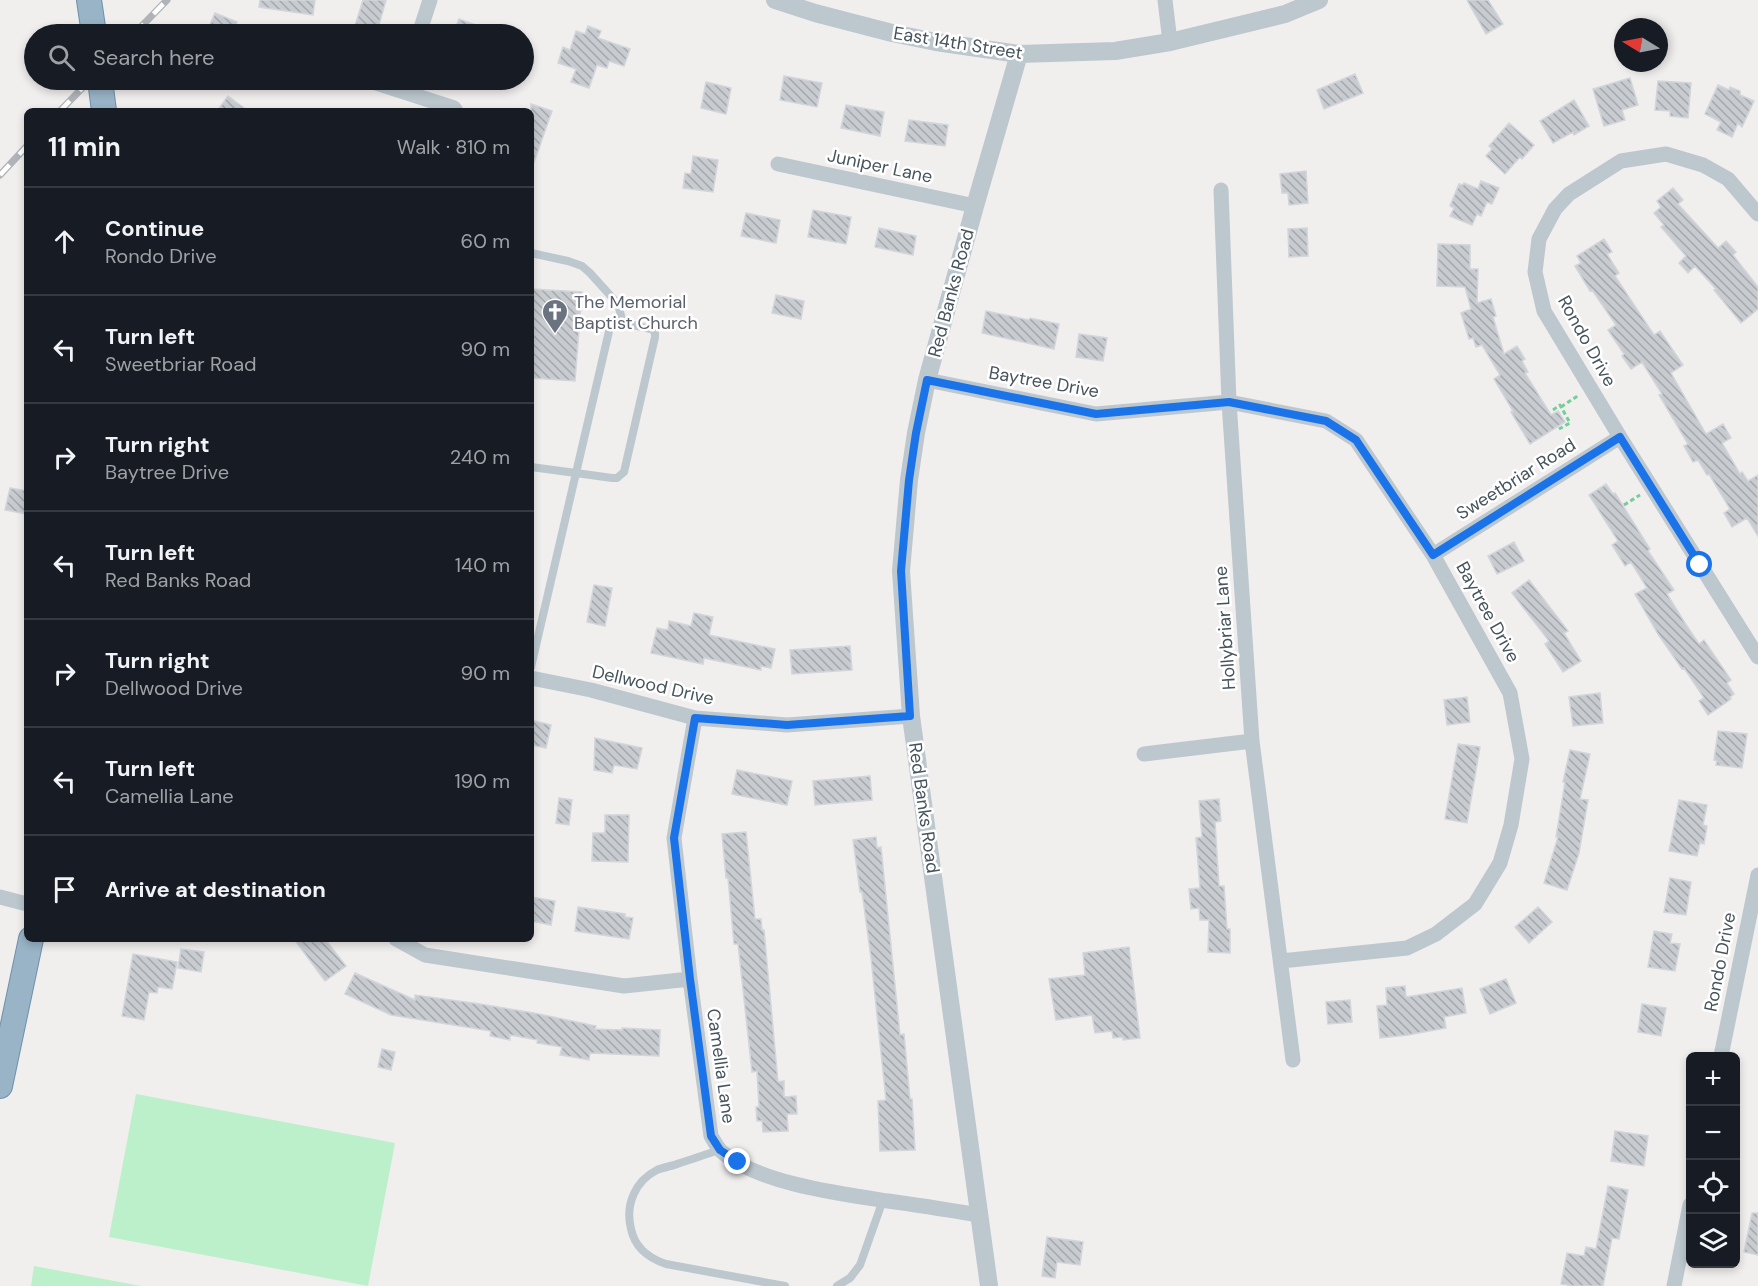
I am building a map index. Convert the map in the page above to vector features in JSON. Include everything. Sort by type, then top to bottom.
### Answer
[{"type":"highway","points":[[89,0],[93,24]]},
{"type":"highway","points":[[101,90],[104,108]]},
{"type":"highway","points":[[0,1086],[30,942]]},
{"type":"street","points":[[422,24],[430,0]]},
{"type":"street","name":"East 14th Street","points":[[775,0],[892,33],[1019,54],[1115,51],[1170,42],[1285,14],[1319,0]]},
{"type":"street","points":[[1165,0],[1170,42]]},
{"type":"street","name":"Red Banks Road","points":[[989,1286],[910,716],[901,571],[909,480],[927,380],[1019,54]]},
{"type":"street","points":[[413,90],[454,108]]},
{"type":"street","name":"Rondo Drive","points":[[1758,214],[1728,179],[1703,165],[1666,154],[1621,161],[1569,194],[1555,209],[1539,239],[1535,273],[1544,310],[1620,437],[1758,657]]},
{"type":"street","name":"Juniper Lane","points":[[778,164],[975,206]]},
{"type":"street","name":"Hollybriar Lane","points":[[1221,190],[1229,402],[1252,741],[1293,1060]]},
{"type":"street","name":"Baytree Drive","points":[[927,380],[1096,414],[1229,402],[1326,421],[1356,440],[1433,555],[1510,693],[1522,759],[1511,825],[1500,863],[1475,904],[1436,934],[1407,948],[1281,961]]},
{"type":"street","name":"Sweetbriar Road","points":[[1433,555],[1620,437]]},
{"type":"street","name":"Dellwood Drive","points":[[534,679],[591,690],[695,718],[787,725],[910,716]]},
{"type":"street","name":"Camellia Lane","points":[[695,718],[674,838],[711,1136],[720,1150],[747,1167],[794,1184],[979,1215]]},
{"type":"street","points":[[1144,754],[1252,741]]},
{"type":"street","name":"Rondo Drive","points":[[1722,1052],[1755,903],[1758,875]]},
{"type":"street","points":[[0,897],[24,903]]},
{"type":"street","points":[[401,942],[424,955],[624,986],[690,979]]},
{"type":"street","points":[[1674,1286],[1688,1214]]},
{"type":"lane","points":[[534,254],[582,266],[618,304],[622,323]]},
{"type":"lane","points":[[534,467],[576,473],[612,478],[621,476],[624,472],[655,332],[651,329],[615,321],[610,327],[576,473],[534,654]]},
{"type":"lane","points":[[720,1150],[657,1170],[635,1189],[629,1212],[635,1241],[644,1252],[666,1264],[785,1286]]},
{"type":"lane","points":[[837,1286],[850,1278],[860,1264],[883,1200]]},
{"type":"path","points":[[1553,410],[1591,388]]},
{"type":"path","points":[[1559,429],[1570,423],[1561,406]]},
{"type":"green space","points":[[136,1094],[395,1143],[368,1286],[109,1237]]},
{"type":"green space","points":[[34,1266],[141,1286],[31,1286]]},
{"type":"building","points":[[260,0],[315,0],[313,15],[259,7]]},
{"type":"building","points":[[363,0],[386,0],[379,24],[356,24]]},
{"type":"building","points":[[1467,0],[1488,0],[1503,24],[1486,34]]},
{"type":"building","points":[[215,13],[237,22],[236,24],[210,24]]},
{"type":"building","points":[[459,19],[473,24],[457,24]]},
{"type":"building","points":[[588,26],[601,31],[598,38],[630,49],[624,66],[609,61],[607,68],[597,65],[589,88],[571,82],[576,69],[558,63],[563,47],[570,50],[576,31],[585,34]]},
{"type":"building","points":[[1355,74],[1363,93],[1324,109],[1317,90]]},
{"type":"building","points":[[784,76],[822,83],[817,107],[780,100]]},
{"type":"building","points":[[1630,78],[1638,105],[1622,110],[1625,120],[1604,126],[1593,89]]},
{"type":"building","points":[[1658,81],[1691,83],[1688,118],[1670,116],[1670,111],[1655,110]]},
{"type":"building","points":[[706,82],[731,88],[726,114],[701,108]]},
{"type":"building","points":[[1718,85],[1729,90],[1730,87],[1740,91],[1740,95],[1754,101],[1742,127],[1738,123],[1732,137],[1717,130],[1721,122],[1705,114]]},
{"type":"building","points":[[228,96],[244,108],[219,108]]},
{"type":"building","points":[[1574,100],[1589,126],[1553,143],[1540,121]]},
{"type":"building","points":[[531,104],[552,111],[534,162],[534,108],[531,108]]},
{"type":"building","points":[[846,105],[884,112],[880,136],[841,128]]},
{"type":"building","points":[[909,120],[948,125],[945,146],[905,141]]},
{"type":"building","points":[[1509,123],[1534,145],[1505,174],[1486,156],[1492,149],[1489,146]]},
{"type":"building","points":[[693,156],[718,160],[713,192],[683,188],[685,173],[691,174]]},
{"type":"building","points":[[1306,171],[1308,203],[1289,205],[1288,193],[1282,193],[1280,174]]},
{"type":"building","points":[[1481,181],[1499,188],[1492,204],[1487,202],[1481,216],[1477,214],[1472,225],[1450,216],[1454,208],[1450,206],[1459,184],[1464,183],[1478,189]]},
{"type":"building","points":[[1673,188],[1683,200],[1678,204],[1718,248],[1726,241],[1736,252],[1733,255],[1758,287],[1758,309],[1741,323],[1714,290],[1716,289],[1695,266],[1688,273],[1679,263],[1686,256],[1661,227],[1664,225],[1654,213],[1661,207],[1657,201]]},
{"type":"building","points":[[813,210],[851,217],[846,244],[808,237]]},
{"type":"building","points":[[746,213],[780,220],[776,243],[741,236]]},
{"type":"building","points":[[879,228],[916,236],[913,255],[875,247]]},
{"type":"building","points":[[1307,228],[1308,256],[1289,257],[1288,229]]},
{"type":"building","points":[[1604,239],[1612,252],[1607,254],[1619,273],[1615,276],[1654,335],[1660,331],[1683,365],[1671,373],[1706,434],[1723,424],[1731,438],[1722,443],[1740,474],[1742,472],[1748,481],[1758,475],[1758,536],[1747,518],[1732,527],[1724,513],[1730,509],[1698,460],[1693,462],[1684,446],[1688,444],[1642,362],[1631,369],[1608,330],[1616,325],[1592,290],[1590,291],[1575,266],[1581,263],[1577,256]]},
{"type":"building","points":[[1438,244],[1470,245],[1470,269],[1478,269],[1477,303],[1491,299],[1496,316],[1493,317],[1504,354],[1517,346],[1525,359],[1522,361],[1528,372],[1525,373],[1551,415],[1558,411],[1565,422],[1530,444],[1494,379],[1500,375],[1482,345],[1476,347],[1473,338],[1469,339],[1461,313],[1471,309],[1465,287],[1437,286]]},
{"type":"building","name":"The Memorial Baptist Church","points":[[534,289],[582,292],[575,381],[534,378]]},
{"type":"building","points":[[776,295],[804,301],[801,319],[772,313]]},
{"type":"building","points":[[986,311],[1059,324],[1054,349],[982,333]]},
{"type":"building","points":[[1079,334],[1107,338],[1103,361],[1076,357]]},
{"type":"building","points":[[1606,484],[1613,494],[1615,493],[1650,549],[1648,551],[1674,590],[1667,594],[1685,623],[1699,644],[1704,640],[1731,680],[1727,683],[1734,694],[1730,697],[1731,699],[1708,715],[1699,701],[1704,698],[1658,634],[1635,594],[1647,588],[1631,562],[1625,566],[1612,545],[1618,541],[1589,495]]},
{"type":"building","points":[[10,488],[24,490],[24,513],[5,510]]},
{"type":"building","points":[[1514,542],[1524,561],[1497,574],[1488,556]]},
{"type":"building","points":[[1529,580],[1568,631],[1564,633],[1581,661],[1563,672],[1545,644],[1549,641],[1512,593]]},
{"type":"building","points":[[594,585],[612,588],[605,626],[587,622]]},
{"type":"building","points":[[694,613],[713,617],[709,635],[775,649],[771,668],[761,666],[761,670],[704,658],[703,664],[651,653],[657,628],[668,630],[669,621],[691,626]]},
{"type":"building","points":[[850,646],[852,670],[792,674],[790,650]]},
{"type":"building","points":[[1600,693],[1603,723],[1573,726],[1569,697]]},
{"type":"building","points":[[1467,697],[1470,722],[1447,725],[1444,700]]},
{"type":"building","points":[[534,721],[551,725],[546,748],[534,746]]},
{"type":"building","points":[[1718,731],[1747,734],[1742,768],[1716,765],[1717,761],[1714,760]]},
{"type":"building","points":[[595,738],[642,748],[637,769],[614,765],[612,773],[594,770]]},
{"type":"building","points":[[1458,744],[1480,747],[1467,823],[1445,819]]},
{"type":"building","points":[[1570,750],[1590,754],[1580,799],[1588,800],[1579,853],[1567,890],[1544,883],[1558,837],[1556,837],[1565,782],[1563,782]]},
{"type":"building","points":[[737,770],[792,781],[787,805],[732,794]]},
{"type":"building","points":[[870,776],[872,800],[815,805],[813,781]]},
{"type":"building","points":[[559,798],[572,800],[569,825],[556,823]]},
{"type":"building","points":[[1219,799],[1221,821],[1215,822],[1219,886],[1224,886],[1227,929],[1230,929],[1230,953],[1208,952],[1209,920],[1200,920],[1199,908],[1191,909],[1189,889],[1200,888],[1196,838],[1202,837],[1199,801]]},
{"type":"building","points":[[1679,800],[1707,805],[1703,825],[1707,826],[1704,844],[1700,843],[1697,856],[1669,851]]},
{"type":"building","points":[[605,815],[629,815],[628,862],[592,861],[593,833],[605,833]]},
{"type":"building","points":[[746,832],[755,919],[761,919],[762,930],[764,930],[778,1082],[784,1081],[784,1097],[796,1096],[797,1114],[787,1114],[788,1131],[763,1132],[762,1121],[757,1121],[756,1107],[759,1107],[757,1071],[752,1072],[738,944],[734,944],[722,834]]},
{"type":"building","points":[[876,837],[877,848],[881,847],[900,1035],[904,1034],[910,1099],[912,1099],[915,1150],[880,1151],[878,1101],[886,1100],[871,958],[853,840]]},
{"type":"building","points":[[1670,878],[1691,882],[1686,915],[1664,912]]},
{"type":"building","points":[[534,898],[555,901],[551,925],[534,922]]},
{"type":"building","points":[[578,907],[625,914],[625,917],[633,918],[629,939],[575,931]]},
{"type":"building","points":[[1538,907],[1552,922],[1529,943],[1515,927]]},
{"type":"building","points":[[1654,931],[1672,934],[1670,943],[1680,944],[1675,971],[1648,967]]},
{"type":"building","points":[[296,942],[327,942],[346,966],[325,981]]},
{"type":"building","points":[[1129,947],[1140,1038],[1123,1040],[1123,1037],[1113,1038],[1112,1031],[1095,1033],[1092,1015],[1056,1020],[1049,979],[1085,975],[1083,953]]},
{"type":"building","points":[[181,949],[204,952],[201,972],[178,968]]},
{"type":"building","points":[[133,954],[177,962],[172,989],[158,987],[157,993],[149,992],[144,1020],[122,1016]]},
{"type":"building","points":[[355,973],[415,1000],[415,995],[480,1004],[596,1026],[595,1029],[660,1030],[659,1056],[590,1053],[589,1060],[560,1055],[562,1047],[537,1043],[538,1040],[510,1035],[510,1040],[490,1036],[491,1031],[391,1015],[345,994]]},
{"type":"building","points":[[1506,979],[1516,1003],[1490,1014],[1480,989]]},
{"type":"building","points":[[1405,986],[1406,997],[1462,988],[1466,1013],[1444,1017],[1446,1028],[1380,1038],[1377,1006],[1387,1005],[1386,988]]},
{"type":"building","points":[[1350,1000],[1352,1022],[1328,1024],[1326,1002]]},
{"type":"building","points":[[1642,1004],[1666,1008],[1661,1036],[1638,1032]]},
{"type":"building","points":[[382,1049],[395,1052],[391,1070],[378,1067]]},
{"type":"building","points":[[1615,1131],[1648,1136],[1644,1166],[1611,1161]]},
{"type":"building","points":[[1608,1186],[1628,1190],[1619,1239],[1612,1238],[1603,1286],[1561,1284],[1567,1253],[1584,1256],[1586,1247],[1596,1249]]},
{"type":"building","points":[[1752,1213],[1758,1213],[1758,1255],[1744,1252]]},
{"type":"building","points":[[1047,1237],[1083,1242],[1080,1265],[1057,1262],[1055,1278],[1042,1276]]},
{"type":"railway","points":[[144,24],[167,0]]},
{"type":"railway","points":[[63,108],[80,90]]},
{"type":"railway","points":[[0,175],[24,149]]},
{"type":"place","name":"The Memorial Baptist Church","points":[[555,335]]},
{"type":"route","points":[[738,1162],[720,1150],[711,1136],[674,838],[695,718],[787,725],[910,716],[901,571],[909,480],[927,380],[1096,414],[1229,402],[1326,421],[1356,440],[1433,555],[1620,437],[1700,565]]}]
